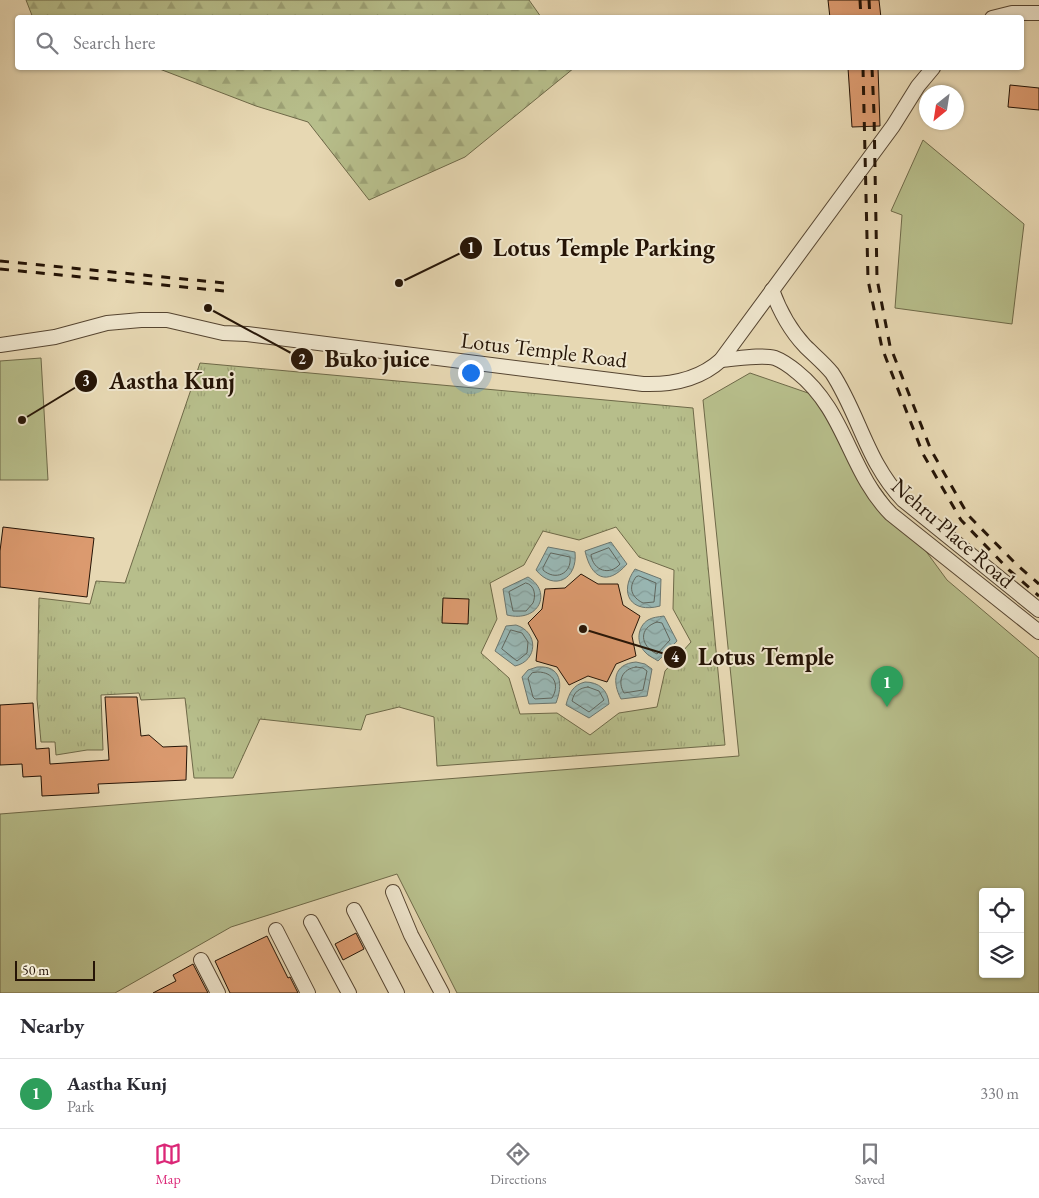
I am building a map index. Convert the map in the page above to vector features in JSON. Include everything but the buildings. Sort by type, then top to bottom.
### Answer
[{"type":"street","points":[[1002,15],[1012,12],[1039,13]]},
{"type":"street","name":"Lotus Temple Road","points":[[0,345],[55,337],[108,323],[167,320],[223,333],[247,334],[643,384],[665,385],[686,380],[711,369],[722,360],[893,126],[918,86],[931,70]]},
{"type":"street","name":"Nehru Place Road","points":[[772,290],[779,310],[786,322],[832,374],[886,481],[903,500],[1039,610]]},
{"type":"street","name":"Nehru Place Road","points":[[722,360],[775,358],[808,381],[834,414],[868,486],[879,502],[891,514],[1039,632]]},
{"type":"street","points":[[393,892],[411,935],[442,993]]},
{"type":"street","points":[[354,910],[397,993]]},
{"type":"street","points":[[311,922],[349,993]]},
{"type":"street","points":[[276,930],[308,993]]},
{"type":"street","points":[[201,960],[218,993]]},
{"type":"green space","points":[[26,0],[529,0],[540,15],[32,15]]},
{"type":"green space","points":[[162,70],[572,70],[465,157],[369,200],[308,122],[256,106]]},
{"type":"green space","points":[[923,140],[1024,224],[1012,324],[895,308],[902,215],[891,211]]},
{"type":"green space","points":[[41,358],[48,480],[0,480],[0,361]]},
{"type":"green space","points":[[200,363],[693,408],[725,745],[437,766],[434,717],[399,707],[366,715],[361,730],[260,719],[233,778],[194,778],[185,698],[141,700],[139,693],[101,695],[103,750],[87,750],[56,755],[55,742],[41,742],[37,699],[39,598],[90,604],[96,581],[125,583]],"holes":[[[616,527],[639,557],[674,570],[673,609],[691,642],[665,671],[657,707],[619,713],[590,735],[557,713],[520,714],[509,678],[481,653],[497,619],[490,583],[524,565],[543,531],[579,540]]]},
{"type":"green space","points":[[750,373],[811,394],[947,580],[1039,658],[1039,993],[457,993],[397,874],[231,927],[115,993],[0,993],[0,814],[739,756],[703,400]]},
{"type":"water","points":[[611,542],[627,564],[613,575],[601,576],[591,568],[585,551]]},
{"type":"water","points":[[548,547],[575,552],[573,569],[563,579],[557,581],[550,580],[543,577],[536,570]]},
{"type":"water","points":[[635,569],[661,579],[660,606],[641,607],[630,599],[628,586]]},
{"type":"water","points":[[528,577],[536,583],[540,590],[541,598],[539,605],[527,615],[507,615],[503,589]]},
{"type":"water","points":[[664,616],[677,641],[658,661],[648,655],[642,648],[639,635],[644,623],[648,620]]},
{"type":"water","points":[[516,625],[529,634],[533,646],[528,658],[523,663],[515,666],[495,651],[506,626]]},
{"type":"water","points":[[636,662],[645,664],[652,669],[647,696],[621,699],[616,686],[616,675],[623,666]]},
{"type":"water","points":[[537,667],[552,669],[556,673],[560,689],[556,703],[529,704],[522,677],[528,670]]},
{"type":"water","points":[[585,682],[595,683],[602,688],[607,695],[609,704],[589,718],[566,705],[572,690],[577,685]]},
{"type":"railway","points":[[860,0],[861,15]]},
{"type":"railway","points":[[869,0],[870,15]]},
{"type":"railway","points":[[863,70],[868,280],[882,348],[923,454],[961,520],[1009,570],[1039,596]]},
{"type":"railway","points":[[872,70],[877,279],[890,346],[931,450],[968,515],[1016,564],[1039,584]]},
{"type":"railway","points":[[0,261],[225,283]]},
{"type":"railway","points":[[0,269],[224,291]]},
{"type":"place","name":"Lotus Temple Parking","points":[[399,283]]},
{"type":"place","name":"Buko juice","points":[[208,308]]},
{"type":"place","name":"Aastha Kunj","points":[[22,420]]},
{"type":"place","name":"Lotus Temple","points":[[583,629]]},
{"type":"place","name":"Aastha Kunj","points":[[887,707]]}]
